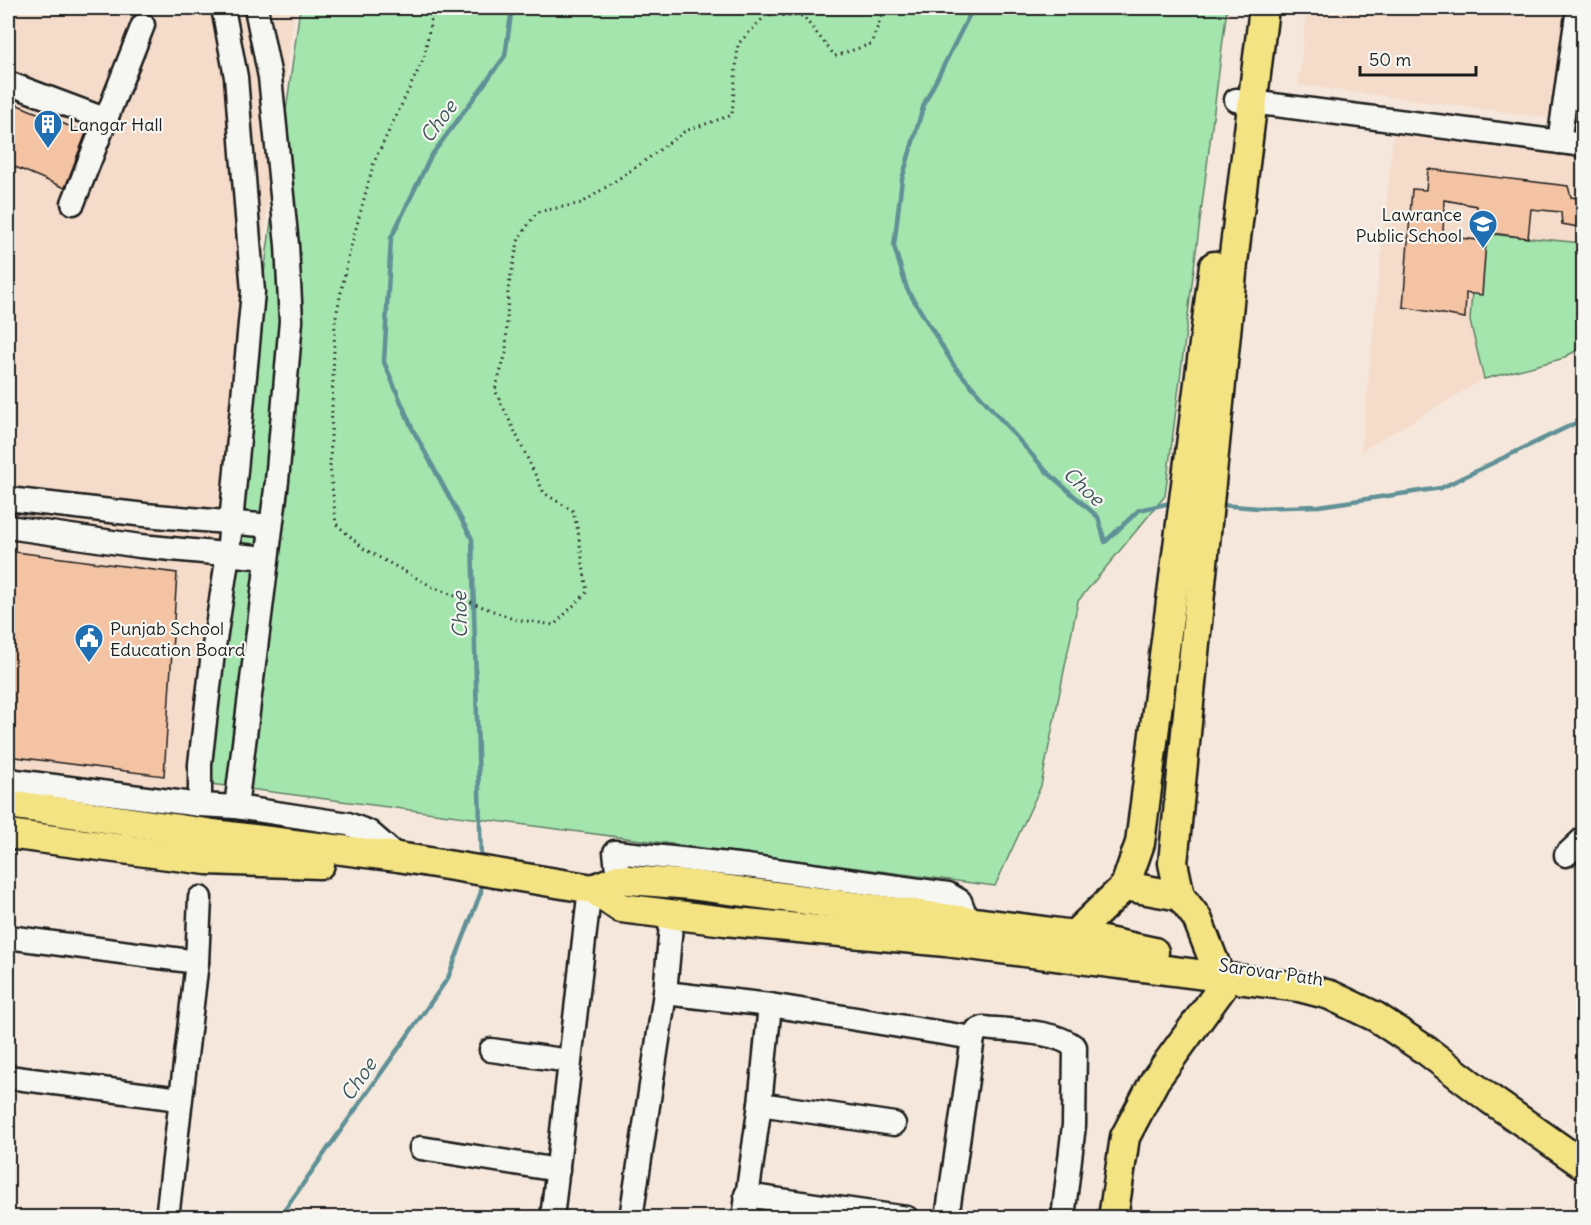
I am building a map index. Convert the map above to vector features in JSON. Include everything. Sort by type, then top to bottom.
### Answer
[{"type":"main road","points":[[1222,971],[1197,918],[1180,896],[1173,863],[1193,538],[1244,101],[1247,8]]},
{"type":"main road","points":[[1244,101],[1264,8]]},
{"type":"main road","points":[[1074,935],[1125,886],[1140,843],[1193,538]]},
{"type":"main road","name":"Sarovar Path","points":[[8,804],[214,834],[405,858],[541,881],[600,885],[691,885],[1074,935],[1222,971],[1336,981],[1415,1023],[1491,1085],[1584,1149]]},
{"type":"main road","points":[[8,834],[207,860],[400,867],[405,858]]},
{"type":"main road","points":[[600,885],[621,908],[725,921],[1222,971],[1330,995],[1376,1017],[1427,1051],[1490,1099],[1584,1165]]},
{"type":"main road","points":[[1125,886],[1180,896]]},
{"type":"main road","points":[[1113,1218],[1128,1129],[1155,1080],[1222,971]]},
{"type":"street","points":[[200,805],[200,764],[228,554],[253,292],[236,77],[223,8]]},
{"type":"street","points":[[236,807],[271,526],[291,321],[287,245],[270,77],[256,8]]},
{"type":"street","points":[[1559,142],[1578,8]]},
{"type":"street","points":[[73,203],[143,25]]},
{"type":"street","points":[[8,83],[106,120]]},
{"type":"street","points":[[1244,101],[1584,145]]},
{"type":"street","points":[[8,499],[145,515],[271,526]]},
{"type":"street","points":[[140,546],[145,515]]},
{"type":"street","points":[[8,527],[140,546],[267,558]]},
{"type":"street","points":[[8,780],[200,805],[236,807],[361,827],[405,858]]},
{"type":"street","points":[[1566,855],[1584,837]]},
{"type":"street","points":[[552,1218],[570,1060],[600,885]]},
{"type":"street","points":[[167,1218],[197,962],[200,898]]},
{"type":"street","points":[[631,1218],[665,993],[672,914]]},
{"type":"street","points":[[8,937],[197,962]]},
{"type":"street","points":[[665,993],[770,1005],[973,1038]]},
{"type":"street","points":[[744,1218],[760,1104],[770,1005]]},
{"type":"street","points":[[947,1218],[973,1038],[976,1031],[983,1028],[1056,1036],[1075,1047],[1074,1125],[1063,1218]]},
{"type":"street","points":[[490,1050],[570,1060]]},
{"type":"street","points":[[8,1077],[180,1099]]},
{"type":"street","points":[[760,1104],[894,1124]]},
{"type":"street","points":[[421,1148],[558,1170]]},
{"type":"street","points":[[746,1195],[907,1218]]},
{"type":"path","points":[[433,8],[424,58],[374,162],[349,254],[335,321],[330,466],[336,524],[364,549],[433,587],[513,619],[554,625],[586,592],[573,511],[544,493],[495,390],[506,353],[508,289],[519,238],[537,212],[582,203],[685,131],[732,115],[738,44],[766,15],[803,16],[835,56],[871,44],[882,16],[879,8]]},
{"type":"shaded area","points":[[8,8],[295,8],[186,792],[8,771]]},
{"type":"shaded area","points":[[1307,8],[1583,8],[1583,122],[1298,85]]},
{"type":"shaded area","name":"Lawrance Public School","points":[[1394,127],[1583,152],[1583,347],[1561,359],[1484,379],[1361,451]]},
{"type":"green space","points":[[300,8],[1227,8],[1165,496],[1078,601],[1041,786],[995,886],[195,782]]},
{"type":"green space","points":[[1476,233],[1583,243],[1583,347],[1561,359],[1484,379],[1470,321]]},
{"type":"building","name":"Langar Hall","points":[[8,101],[86,133],[65,188],[8,164]]},
{"type":"building","points":[[1428,169],[1568,186],[1571,197],[1584,199],[1584,228],[1562,224],[1561,212],[1531,209],[1528,238],[1477,231],[1477,206],[1444,200],[1443,236],[1486,241],[1482,295],[1466,293],[1465,318],[1403,307],[1412,189],[1426,190]]},
{"type":"building","name":"Punjab School Education Board","points":[[8,551],[177,573],[164,776],[8,756]]},
{"type":"waterway","name":"Choe","points":[[481,861],[472,539],[412,428],[384,362],[391,238],[431,156],[505,56],[512,8]]},
{"type":"waterway","name":"Choe","points":[[973,8],[924,104],[902,179],[894,246],[907,289],[955,367],[1047,472],[1098,517],[1105,542],[1139,510],[1175,502]]},
{"type":"waterway","name":"Choe","points":[[1220,505],[1258,508],[1319,506],[1441,488],[1584,419]]},
{"type":"waterway","name":"Choe","points":[[279,1218],[448,978],[481,892],[481,882]]},
{"type":"place","name":"Langar Hall","points":[[48,150]]},
{"type":"place","name":"Lawrance Public School","points":[[1483,250]]},
{"type":"place","name":"Punjab School Education Board","points":[[89,664]]}]
